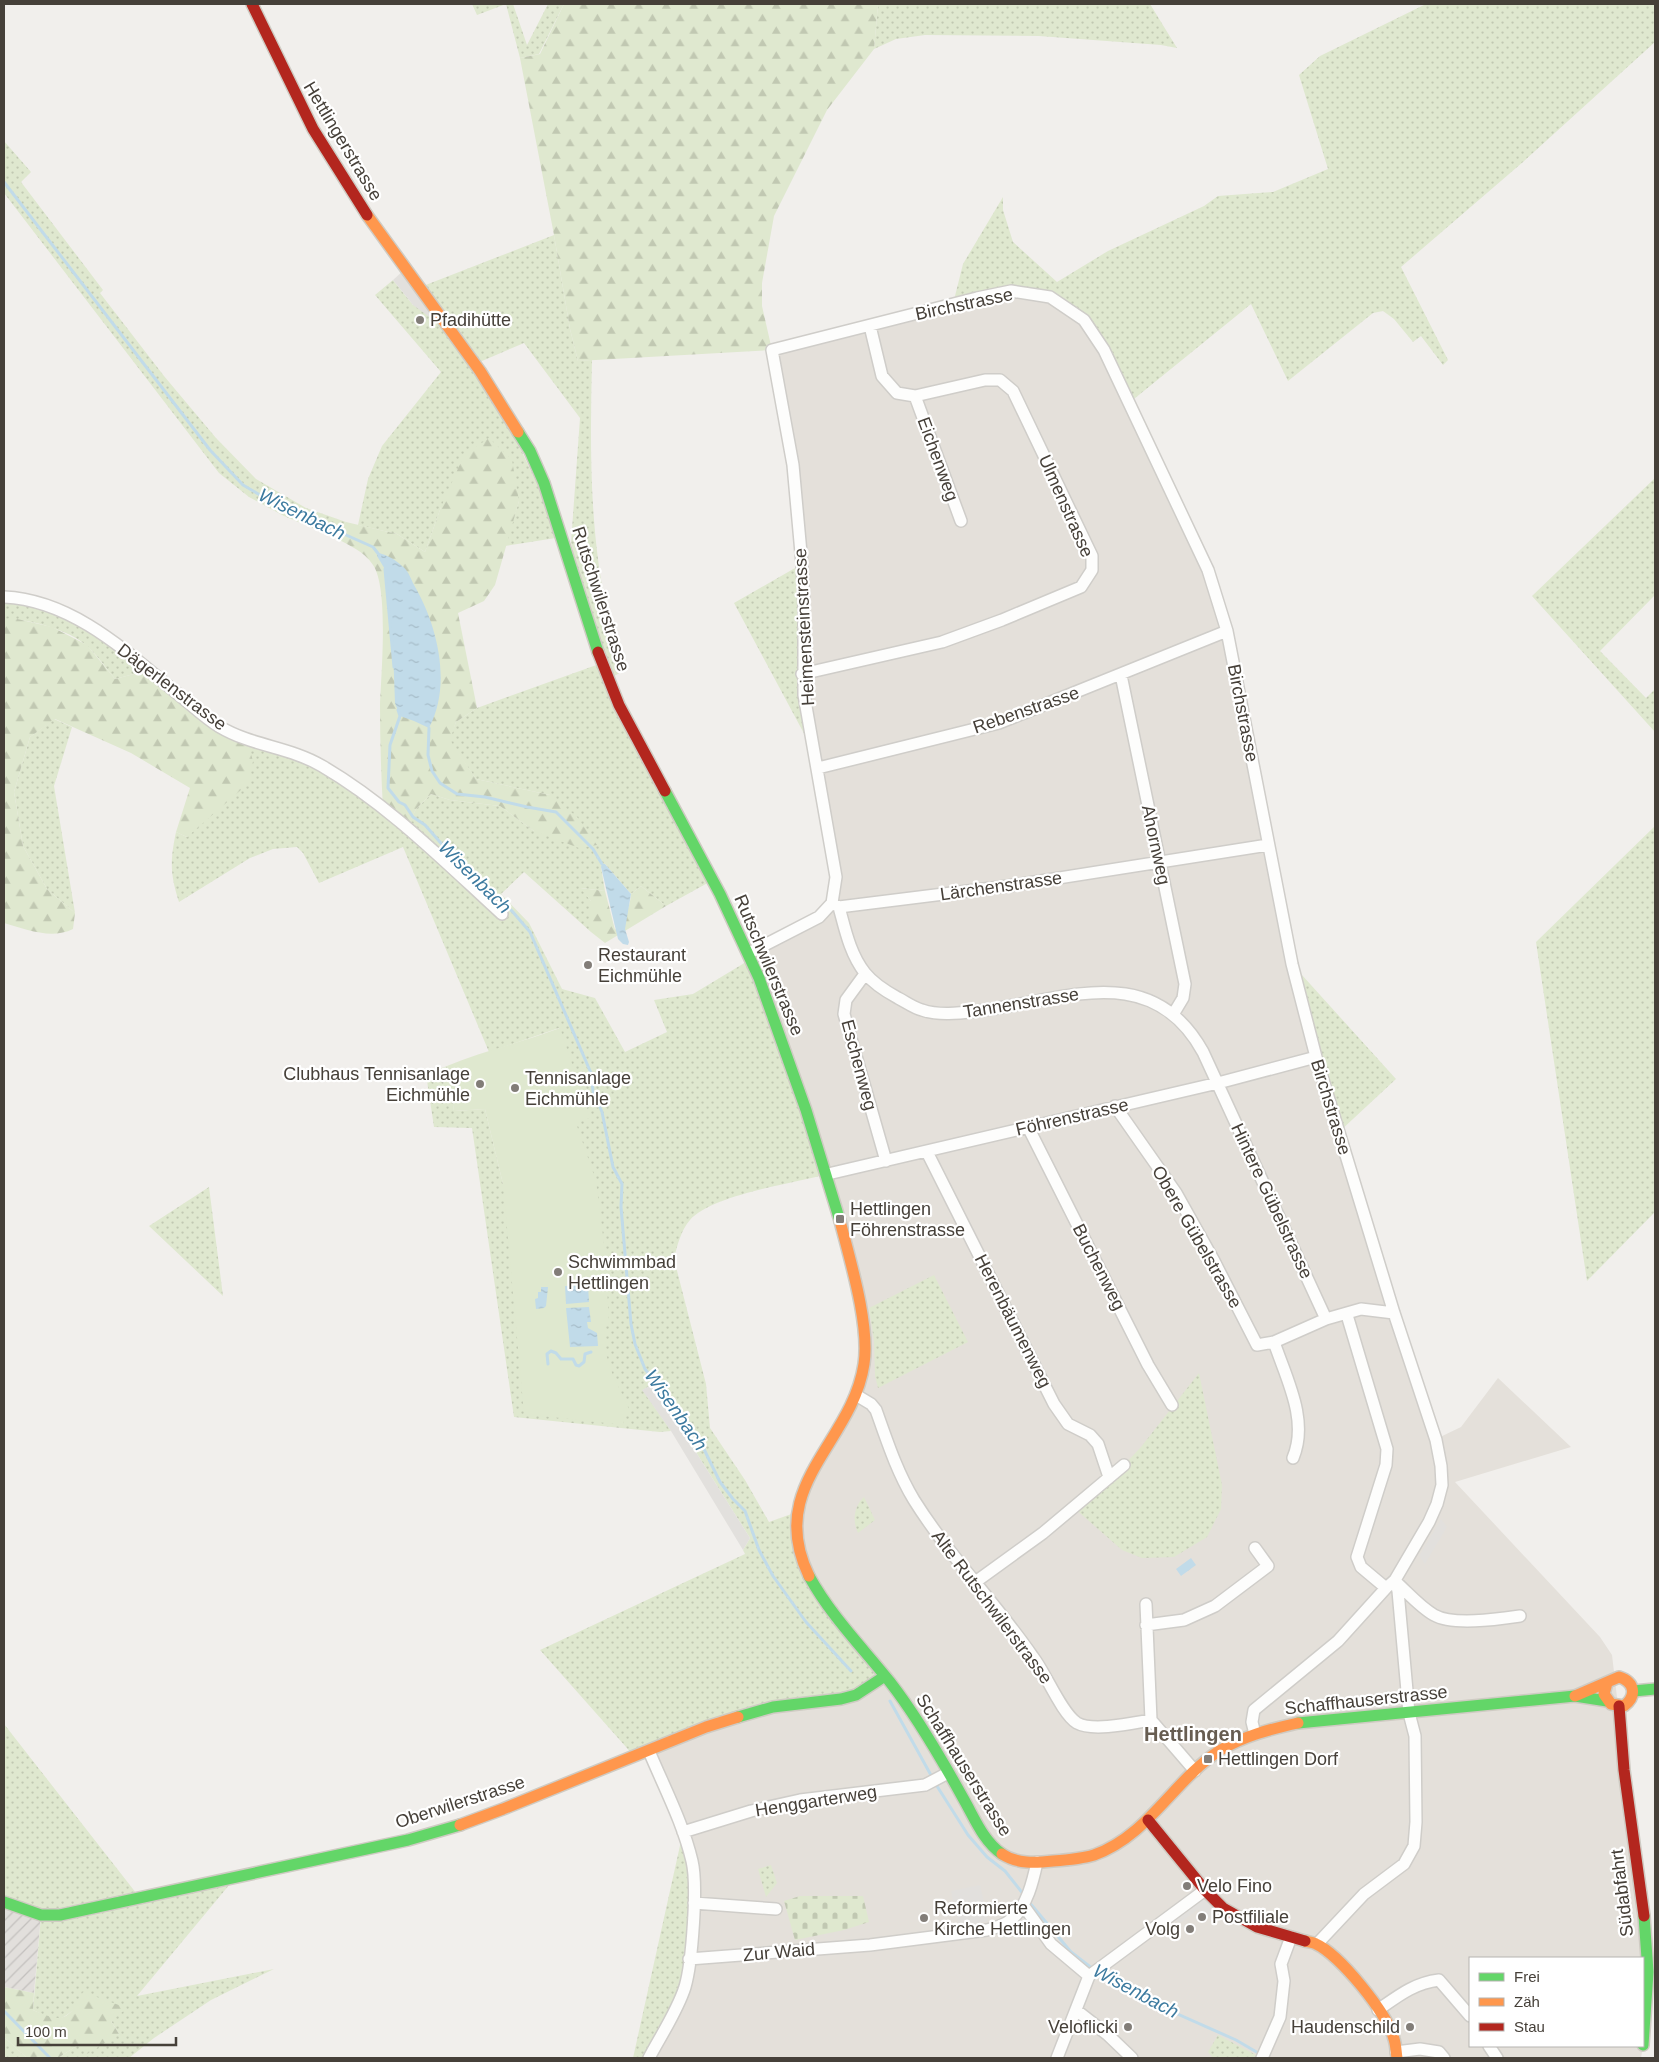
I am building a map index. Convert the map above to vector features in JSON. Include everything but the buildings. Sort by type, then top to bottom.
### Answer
[{"type":"street","name":"Hettlingerstrasse","points":[[252,4],[310,127],[348,188],[418,288]]},
{"type":"street","name":"Rutschwilerstrasse","points":[[418,288],[493,390],[528,446],[546,488],[602,663],[619,703],[713,880],[749,954],[768,1000],[828,1174],[850,1260],[865,1337],[865,1359],[856,1395],[850,1409],[807,1478],[800,1494],[797,1512],[797,1534],[800,1554],[816,1590],[885,1676]]},
{"type":"street","name":"Birchstrasse","points":[[772,350],[1011,291],[1050,297],[1084,320],[1104,350],[1208,570],[1227,631],[1292,964],[1316,1057],[1394,1313],[1436,1440],[1441,1466],[1442,1485],[1437,1504],[1429,1522],[1390,1584],[1338,1641],[1254,1710],[1252,1722],[1255,1734]]},
{"type":"street","points":[[870,326],[882,376],[897,393],[915,396]]},
{"type":"street","name":"Heimensteinstrasse","points":[[772,350],[793,466],[802,564],[804,607],[802,674],[804,695],[836,877],[835,904]]},
{"type":"street","name":"Ulmenstrasse","points":[[802,674],[951,639],[1002,620],[1081,586],[1092,570],[1092,556],[1013,391],[1000,380],[985,380],[915,396]]},
{"type":"street","name":"Eichenweg","points":[[915,396],[961,521]]},
{"type":"street","name":"Dägerlenstrasse","points":[[4,597],[22,598],[69,614],[102,634],[220,726],[247,740],[293,752],[322,766],[383,808],[502,914]]},
{"type":"street","name":"Rebenstrasse","points":[[818,768],[999,723],[1227,631]]},
{"type":"street","name":"Ahornweg","points":[[1121,675],[1185,984],[1182,998],[1174,1013]]},
{"type":"street","name":"Lärchenstrasse","points":[[835,904],[1008,886],[1268,845]]},
{"type":"street","points":[[749,954],[819,918],[835,904]]},
{"type":"street","name":"Tannenstrasse","points":[[835,904],[848,940],[865,974],[887,992],[922,1010],[958,1014],[1092,992],[1116,991],[1135,995],[1174,1013],[1196,1039],[1218,1083]]},
{"type":"street","name":"Eschenweg","points":[[865,974],[846,1000],[844,1014],[886,1161]]},
{"type":"street","name":"Föhrenstrasse","points":[[828,1174],[1218,1083],[1316,1057]]},
{"type":"street","name":"Hintere Gübelstrasse","points":[[1218,1083],[1326,1319]]},
{"type":"street","name":"Obere Gübelstrasse","points":[[1116,1106],[1176,1193],[1214,1261],[1257,1345],[1274,1342]]},
{"type":"street","name":"Buchenweg","points":[[1028,1127],[1148,1365],[1172,1405]]},
{"type":"street","name":"Herenbäumenweg","points":[[928,1152],[1054,1404],[1068,1424],[1090,1435],[1098,1444],[1109,1478]]},
{"type":"street","points":[[1293,1458],[1296,1450],[1298,1414],[1274,1342],[1326,1319],[1347,1315],[1361,1309],[1394,1313]]},
{"type":"street","points":[[1347,1315],[1387,1449],[1386,1465],[1357,1557],[1361,1567],[1390,1584],[1436,1616],[1456,1620],[1482,1620],[1520,1616]]},
{"type":"street","name":"Alte Rutschwilerstrasse","points":[[856,1395],[876,1410],[895,1462],[914,1499],[935,1532],[1034,1657],[1069,1716],[1075,1722],[1091,1726],[1151,1720]]},
{"type":"street","points":[[974,1583],[1043,1533],[1124,1465]]},
{"type":"street","points":[[1146,1625],[1184,1620],[1215,1606],[1268,1566],[1255,1548]]},
{"type":"street","points":[[1317,1944],[1364,1894],[1404,1864],[1414,1846],[1416,1822],[1415,1736],[1410,1713],[1398,1591],[1390,1584]]},
{"type":"street","points":[[1146,1604],[1151,1720],[1195,1771]]},
{"type":"street","name":"Oberwilerstrasse","points":[[4,1902],[41,1915],[60,1915],[408,1840],[450,1828],[503,1809],[706,1727],[753,1712],[856,1695],[885,1676]]},
{"type":"street","name":"Schaffhauserstrasse","points":[[885,1676],[903,1700],[945,1775],[996,1851],[1014,1861],[1037,1862],[1065,1860],[1098,1854],[1121,1841],[1148,1820],[1208,1759],[1232,1743],[1255,1734],[1303,1722],[1575,1696],[1607,1701]]},
{"type":"street","points":[[1615,1677],[1624,1677],[1631,1683],[1634,1691],[1628,1703],[1619,1706],[1607,1701],[1604,1694],[1607,1683],[1615,1677]]},
{"type":"street","name":"Schaffhauserstrasse","points":[[1575,1696],[1579,1692],[1607,1683]]},
{"type":"street","points":[[1634,1691],[1655,1689]]},
{"type":"street","name":"Südabfahrt","points":[[1619,1706],[1624,1768],[1648,1960],[1648,1994],[1644,2035]]},
{"type":"street","points":[[648,2058],[678,2005],[686,1985],[694,1903],[692,1863],[683,1832],[649,1750]]},
{"type":"street","name":"Henggarterweg","points":[[683,1832],[751,1811],[800,1800],[929,1784],[945,1775]]},
{"type":"street","points":[[1148,1820],[1216,1903],[1230,1913],[1257,1927],[1317,1944],[1338,1960],[1378,2010],[1390,2029],[1396,2055],[1420,2049],[1439,2052],[1444,2058]]},
{"type":"street","points":[[1037,1862],[1034,1880],[1025,1900],[1050,1944],[1094,1972]]},
{"type":"street","points":[[1057,2058],[1076,2010],[1094,1972],[1205,1890]]},
{"type":"street","name":"Zur Waid","points":[[689,1959],[870,1945],[987,1930],[1000,1926],[1012,1919],[1025,1900]]},
{"type":"street","points":[[694,1903],[776,1909]]},
{"type":"street","points":[[1264,2055],[1280,2017],[1284,1981],[1282,1964],[1291,1937]]},
{"type":"street","points":[[1378,2010],[1409,1988],[1439,1980],[1469,2015]]},
{"type":"street","points":[[1076,2010],[1108,2035],[1132,2058]]},
{"type":"street","points":[[1490,2047],[1497,2058]]},
{"type":"shaded area","points":[[404,270],[437,314],[431,318],[413,305],[393,280]]},
{"type":"shaded area","points":[[1011,291],[1050,297],[1084,320],[1192,536],[1227,631],[1292,964],[1436,1439],[1461,1427],[1498,1378],[1571,1447],[1455,1482],[1600,1637],[1612,1655],[1643,1957],[1469,1957],[1469,2047],[1643,2047],[1641,2058],[649,2058],[692,1863],[649,1751],[816,1590],[797,1512],[862,1377],[850,1260],[749,953],[832,903],[836,877],[804,695],[802,564],[772,350]]},
{"type":"shaded area","points":[[653,1384],[750,1538],[743,1550],[671,1431],[642,1390]]},
{"type":"shaded area","points":[[1441,1519],[1447,1527],[1425,1564],[1419,1556]]},
{"type":"shaded area","points":[[980,1885],[988,1921],[959,1927],[951,1891]]},
{"type":"shaded area","points":[[1203,1897],[1218,1911],[1212,1920],[1198,1909],[1180,1923],[1173,1919]]},
{"type":"shaded area","points":[[4,1902],[41,1915],[34,1993],[4,1987]]},
{"type":"green space","points":[[472,4],[506,4],[477,15]]},
{"type":"green space","points":[[506,4],[513,4],[527,45],[548,4],[564,4],[539,54],[520,58]]},
{"type":"green space","points":[[564,4],[878,4],[874,49],[827,110],[774,216],[762,283],[762,306],[772,350],[578,361],[570,329],[520,58],[540,54]]},
{"type":"green space","points":[[878,4],[1150,4],[1177,48],[1161,45],[1039,36],[925,35],[896,39],[874,49]]},
{"type":"green space","points":[[1426,4],[1655,4],[1655,42],[1523,162],[1401,267],[1448,360],[1443,365],[1421,336],[1413,342],[1394,319],[1383,311],[1373,313],[1288,381],[1251,304],[1129,403],[1084,320],[1050,297],[1011,291],[953,304],[963,264],[1003,197],[1003,210],[1013,242],[1057,282],[1108,251],[1204,206],[1218,196],[1273,192],[1328,169],[1299,75],[1320,56]]},
{"type":"green space","points":[[4,141],[31,172],[21,182],[103,290],[100,293],[164,376],[216,438],[256,479],[306,508],[346,522],[334,537],[284,516],[249,497],[219,473],[4,193]]},
{"type":"green space","points":[[554,235],[570,329],[578,361],[592,360],[591,457],[597,553],[612,637],[623,671],[609,679],[713,880],[666,906],[641,886],[631,894],[605,864],[601,867],[605,891],[581,888],[591,901],[591,932],[524,872],[501,894],[529,923],[562,989],[595,998],[625,1052],[667,1032],[654,1000],[693,994],[751,959],[828,1174],[754,1191],[701,1211],[684,1228],[674,1259],[706,1384],[710,1428],[745,1480],[769,1522],[797,1512],[801,1554],[885,1676],[872,1685],[794,1703],[634,1756],[540,1650],[745,1554],[743,1550],[750,1538],[653,1384],[643,1390],[671,1431],[660,1432],[514,1417],[472,1128],[434,1127],[426,1074],[447,1066],[454,1111],[485,1109],[503,1184],[559,1028],[489,1052],[403,847],[319,883],[303,853],[297,847],[273,849],[250,858],[179,902],[172,867],[176,832],[187,837],[247,740],[293,752],[407,827],[416,809],[431,794],[450,800],[500,806],[534,831],[550,795],[476,779],[449,740],[456,722],[477,708],[602,663],[571,543],[580,418],[524,343],[475,364],[493,390],[562,537],[505,546],[519,501],[441,507],[425,552],[397,534],[358,525],[368,479],[382,446],[441,372],[375,295],[393,280],[413,305],[418,288]]},
{"type":"green space","points":[[489,438],[512,460],[519,501],[495,585],[484,601],[458,613],[477,708],[456,722],[450,740],[476,779],[550,795],[577,817],[597,845],[579,848],[534,831],[500,806],[450,800],[431,794],[416,809],[407,828],[383,808],[380,718],[383,632],[381,592],[378,576],[369,560],[355,549],[334,537],[346,522],[397,534],[425,552],[441,507],[464,455]]},
{"type":"green space","points":[[1655,478],[1655,595],[1600,651],[1646,698],[1655,689],[1655,732],[1532,596]]},
{"type":"green space","points":[[802,564],[802,673],[815,754],[734,603]]},
{"type":"green space","points":[[4,597],[69,614],[149,670],[115,679],[91,650],[70,635],[36,623],[4,619]]},
{"type":"green space","points":[[13,618],[52,627],[87,645],[115,679],[149,670],[247,740],[253,761],[249,783],[187,837],[176,832],[190,788],[131,753],[55,719],[30,737],[14,792],[23,846],[47,889],[75,913],[73,929],[56,934],[47,934],[4,923],[4,619]]},
{"type":"green space","points":[[54,719],[72,727],[54,786],[75,913],[47,889],[23,846],[14,792],[30,737]]},
{"type":"green space","points":[[1655,826],[1655,1212],[1587,1281],[1536,942]]},
{"type":"green space","points":[[641,886],[666,906],[605,943],[591,932],[591,901],[580,888],[605,891],[615,930],[626,913],[631,894]]},
{"type":"green space","points":[[1292,964],[1396,1079],[1339,1132]]},
{"type":"green space","name":"Schwimmbad Hettlingen","points":[[560,1028],[590,1118],[576,1123],[596,1181],[605,1252],[609,1325],[604,1325],[606,1354],[612,1373],[629,1409],[627,1414],[623,1416],[624,1425],[524,1414],[503,1184],[485,1109],[454,1111],[447,1066]]},
{"type":"green space","points":[[209,1187],[223,1296],[149,1226]]},
{"type":"green space","points":[[934,1275],[968,1342],[878,1388],[875,1376],[874,1341],[869,1308]]},
{"type":"green space","points":[[1199,1373],[1222,1485],[1221,1509],[1207,1537],[1174,1557],[1142,1558],[1122,1550],[1073,1507],[1124,1465],[1141,1447]]},
{"type":"green space","points":[[864,1497],[875,1520],[858,1533],[855,1524],[855,1514],[858,1505]]},
{"type":"green space","points":[[4,1724],[140,1898],[235,1878],[137,1996],[274,1969],[211,2000],[154,2038],[129,2058],[58,2058],[78,2045],[119,2034],[111,2021],[75,2008],[64,2017],[55,2019],[33,2010],[41,1916],[4,1902]]},
{"type":"green space","points":[[683,1832],[692,1863],[685,1985],[649,2058],[633,2058]]},
{"type":"green space","points":[[771,1865],[777,1883],[766,1897],[758,1869]]},
{"type":"green space","points":[[800,1896],[863,1896],[869,1922],[844,1930],[795,1940],[784,1901]]},
{"type":"green space","points":[[4,1987],[34,1993],[33,2010],[51,2017],[58,2018],[68,2014],[78,2002],[83,1992],[127,2008],[111,2021],[119,2034],[87,2054],[78,2045],[58,2058],[27,2058],[4,2037]]},
{"type":"green space","points":[[1218,2035],[1256,2055],[1253,2058],[1213,2058],[1208,2052]]},
{"type":"green space","points":[[4,2037],[27,2058],[4,2058]]},
{"type":"water","points":[[379,553],[394,560],[408,572],[430,619],[439,656],[441,675],[436,711],[429,728],[400,716],[395,703],[393,648],[386,571],[377,556]]},
{"type":"water","points":[[602,864],[605,864],[631,894],[625,929],[629,942],[628,945],[623,944],[618,939],[601,867]]},
{"type":"water","points":[[588,1285],[589,1302],[566,1304],[565,1286]]},
{"type":"water","points":[[541,1287],[548,1287],[546,1306],[536,1309],[535,1299],[538,1298],[538,1292],[541,1292]]},
{"type":"water","points":[[589,1307],[591,1322],[587,1322],[588,1328],[597,1333],[598,1346],[570,1347],[566,1308]]},
{"type":"water","points":[[1191,1558],[1196,1565],[1181,1576],[1176,1569]]},
{"type":"waterway","name":"Wisenbach","points":[[4,182],[210,450],[243,485],[272,502],[373,547],[380,556]]},
{"type":"waterway","name":"Wisenbach","points":[[385,569],[394,667]]},
{"type":"waterway","name":"Wisenbach","points":[[398,710],[400,716],[390,745],[388,788],[399,802],[405,805],[413,817],[425,825],[454,858],[469,870],[490,894],[512,911],[530,932],[591,1073],[593,1091],[602,1112],[613,1167],[622,1184],[621,1207],[631,1324],[635,1344],[645,1369],[699,1439],[720,1482],[745,1511],[759,1550],[773,1576],[806,1622],[851,1671]]},
{"type":"waterway","points":[[429,728],[428,755],[432,771],[440,783],[457,794],[485,797],[556,812],[593,849],[602,864]]},
{"type":"waterway","points":[[548,1364],[547,1354],[551,1351],[556,1353],[561,1359],[573,1359],[576,1365],[579,1366],[584,1362],[585,1354],[591,1352]]},
{"type":"waterway","name":"Wisenbach","points":[[890,1701],[932,1777]]},
{"type":"waterway","name":"Wisenbach","points":[[935,1783],[968,1835],[987,1857],[1005,1871],[1024,1895]]},
{"type":"waterway","name":"Wisenbach","points":[[1029,1902],[1071,1952],[1093,1969]]},
{"type":"waterway","name":"Wisenbach","points":[[1098,1973],[1137,1996],[1236,2040],[1260,2054]]},
{"type":"waterway","points":[[4,2011],[50,2058]]},
{"type":"traffic: fast","points":[[518,432],[530,451],[544,483],[598,652]]},
{"type":"traffic: fast","points":[[665,791],[720,894],[759,978],[806,1110],[840,1221]]},
{"type":"traffic: fast","points":[[809,1576],[827,1605],[890,1682],[920,1724],[980,1828],[989,1842],[1002,1854]]},
{"type":"traffic: fast","points":[[738,1717],[773,1707],[841,1699],[856,1695],[885,1676]]},
{"type":"traffic: fast","points":[[1634,1691],[1655,1689]]},
{"type":"traffic: fast","points":[[1298,1723],[1575,1696],[1607,1701]]},
{"type":"traffic: fast","points":[[4,1902],[41,1915],[60,1915],[408,1840],[460,1825]]},
{"type":"traffic: fast","points":[[1644,1916],[1648,1972],[1644,2030]]},
{"type":"traffic: slow","points":[[367,215],[480,371],[518,432]]},
{"type":"traffic: slow","points":[[809,1576],[798,1544],[797,1516],[804,1490],[844,1418],[856,1392],[864,1364],[865,1348],[862,1312],[840,1221]]},
{"type":"traffic: slow","points":[[1575,1696],[1619,1677],[1628,1682],[1632,1690],[1631,1698],[1624,1706],[1611,1704],[1604,1694],[1607,1683]]},
{"type":"traffic: slow","points":[[460,1825],[706,1727],[738,1717]]},
{"type":"traffic: slow","points":[[1002,1854],[1014,1860],[1033,1862],[1074,1859],[1094,1855],[1130,1835],[1188,1777],[1219,1751],[1247,1737],[1298,1723]]},
{"type":"traffic: slow","points":[[1305,1941],[1315,1943],[1326,1950],[1349,1972],[1373,2001],[1390,2028],[1395,2041],[1397,2058]]},
{"type":"traffic: jam","points":[[252,4],[313,129],[367,215]]},
{"type":"traffic: jam","points":[[598,652],[619,705],[665,791]]},
{"type":"traffic: jam","points":[[1619,1706],[1624,1770],[1644,1916]]},
{"type":"traffic: jam","points":[[1148,1820],[1205,1890],[1223,1908],[1257,1927],[1305,1941]]},
{"type":"place","name":"Pfadihütte","points":[[420,320]]},
{"type":"place","name":"Restaurant Eichmühle","points":[[588,965]]},
{"type":"place","name":"Clubhaus Tennisanlage Eichmühle","points":[[480,1084]]},
{"type":"place","name":"Tennisanlage Eichmühle","points":[[515,1088]]},
{"type":"place","name":"Hettlingen Föhrenstrasse","points":[[840,1219]]},
{"type":"place","name":"Schwimmbad Hettlingen","points":[[558,1272]]},
{"type":"place","name":"Hettlingen Dorf","points":[[1208,1759]]},
{"type":"place","name":"Velo Fino","points":[[1187,1886]]},
{"type":"place","name":"Postfiliale","points":[[1202,1917]]},
{"type":"place","name":"Reformierte Kirche Hettlingen","points":[[924,1918]]},
{"type":"place","name":"Volg","points":[[1190,1929]]},
{"type":"place","name":"Veloflicki","points":[[1128,2027]]},
{"type":"place","name":"Haudenschild","points":[[1410,2027]]},
{"type":"district","name":"Hettlingen","points":[[1193,1734]]}]
